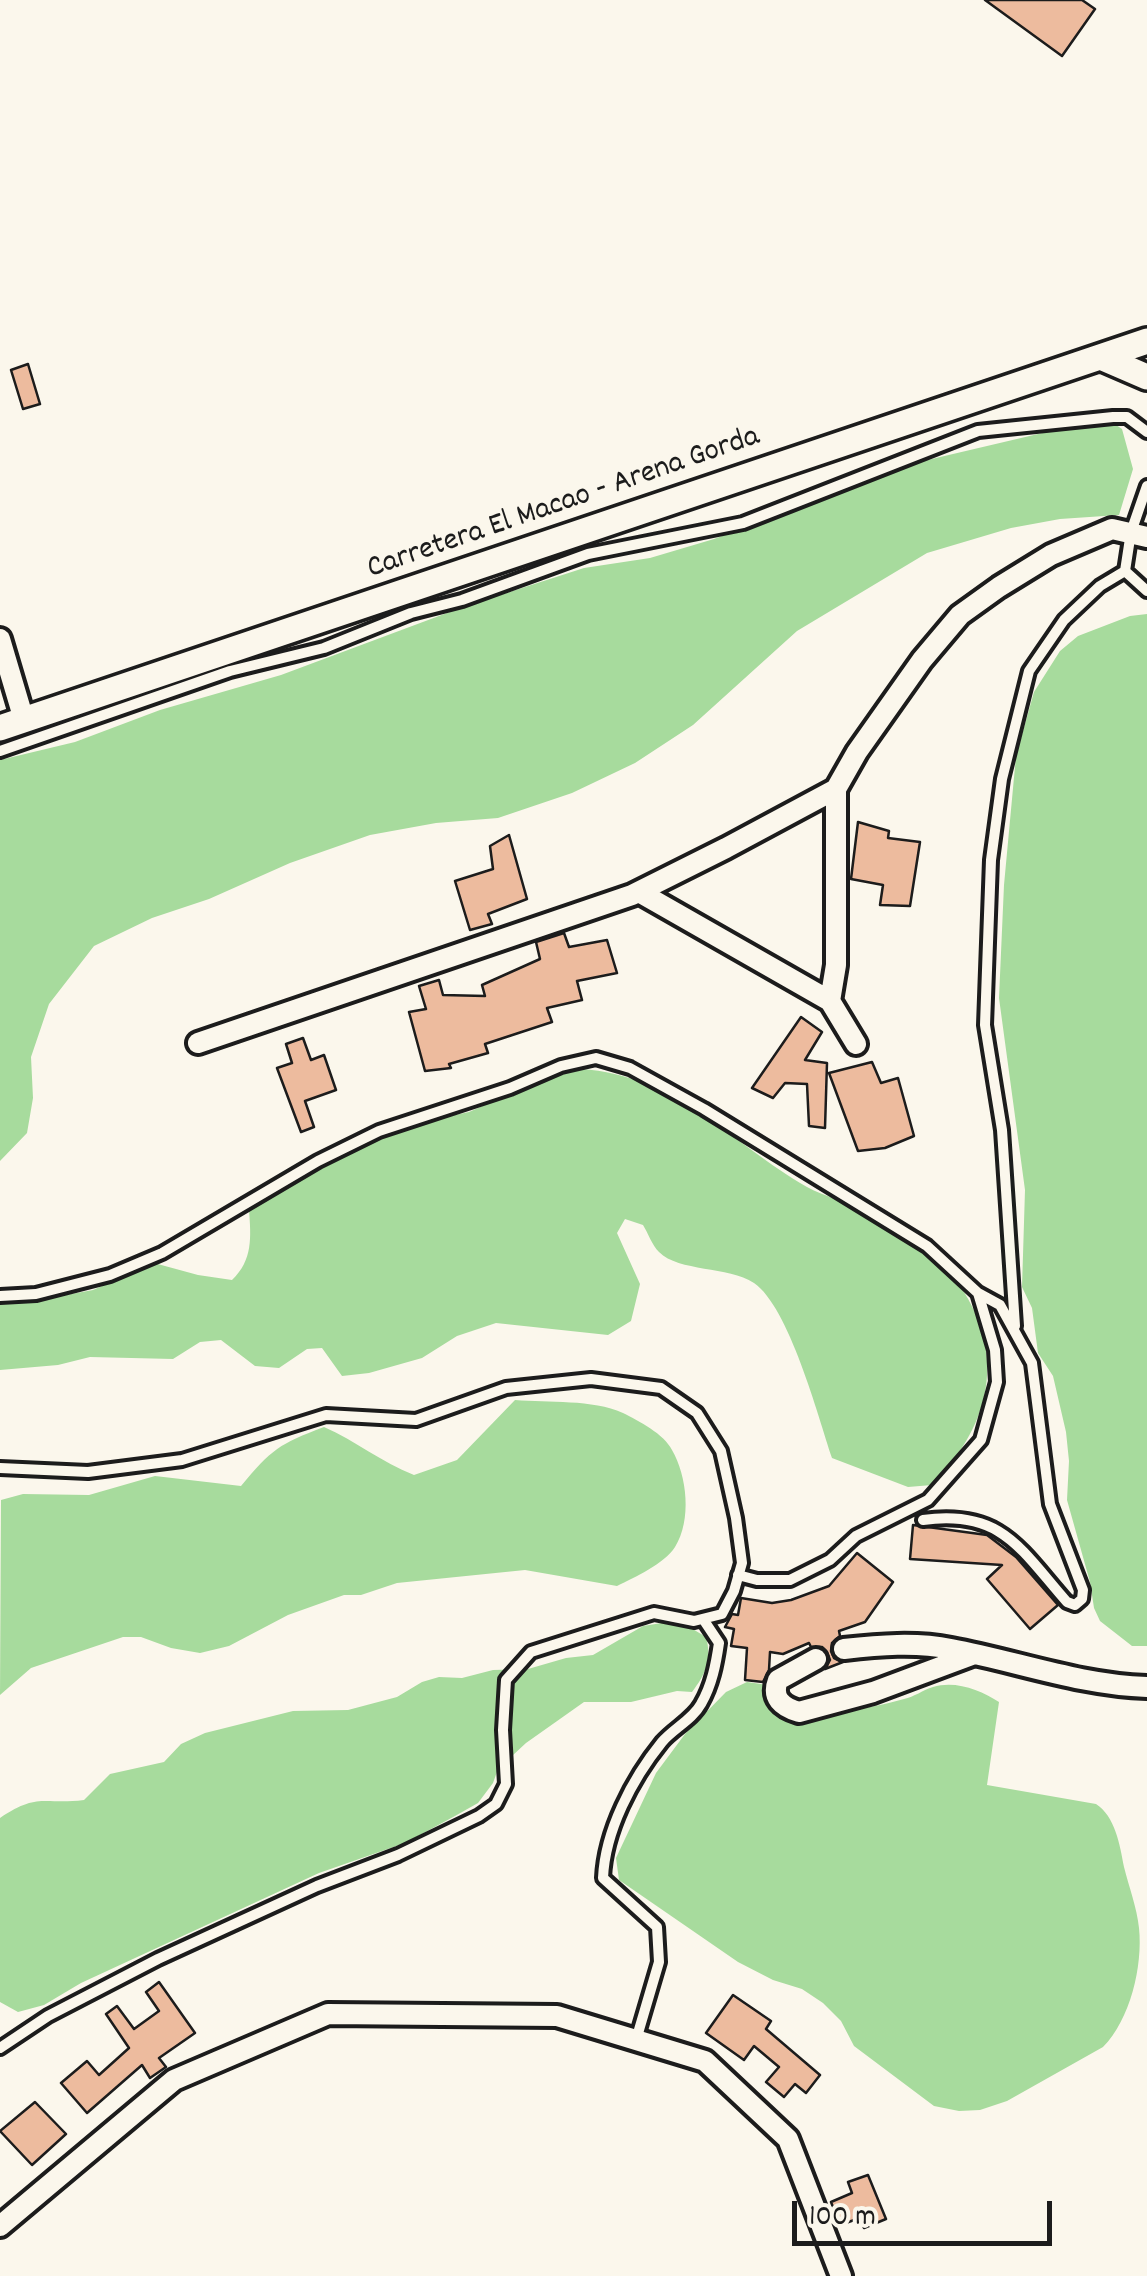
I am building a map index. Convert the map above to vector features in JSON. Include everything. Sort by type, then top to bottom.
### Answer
[{"type":"street","name":"Carretera El Macao - Arena Gorda","points":[[12,724],[1147,340]]},
{"type":"street","points":[[1103,358],[1147,378]]},
{"type":"street","points":[[830,1001],[836,965],[836,789],[857,752],[922,660],[960,616],[1051,555],[1112,529],[1139,534]]},
{"type":"street","points":[[0,639],[12,724]]},
{"type":"street","points":[[198,1043],[639,892],[836,789]]},
{"type":"street","points":[[639,892],[830,1001],[856,1044]]},
{"type":"street","points":[[844,1649],[886,1644],[948,1648],[1113,1686],[1147,1687]]},
{"type":"street","points":[[816,1660],[778,1680],[774,1690],[787,1709],[799,1712],[873,1692],[975,1654]]},
{"type":"street","points":[[0,2226],[174,2080],[328,2014],[557,2016],[706,2061],[788,2139],[841,2276]]},
{"type":"lane","points":[[0,751],[230,671],[324,648],[412,613],[462,600],[588,554],[743,523],[978,431],[1113,417],[1127,418],[1147,432]]},
{"type":"lane","points":[[1015,1332],[1002,1130],[985,1025],[991,860],[1002,778],[1030,671],[1064,620],[1100,586],[1125,571],[1139,534],[1147,486]]},
{"type":"lane","points":[[1125,571],[1147,590]]},
{"type":"lane","points":[[0,1296],[36,1294],[110,1275],[162,1253],[318,1161],[379,1131],[510,1088],[560,1066],[596,1058],[630,1068],[704,1109],[927,1246],[978,1293],[1000,1305],[1032,1363],[1050,1504],[1083,1590],[1082,1598],[1076,1605],[1067,1602],[1006,1534],[973,1519],[952,1516],[923,1520]]},
{"type":"lane","points":[[738,1575],[757,1580],[790,1580],[830,1560],[856,1536],[928,1500],[981,1440],[997,1382],[995,1350],[978,1293]]},
{"type":"lane","points":[[0,1468],[88,1472],[182,1460],[326,1415],[416,1420],[506,1388],[591,1379],[661,1388],[697,1412],[720,1451],[742,1563],[722,1614],[694,1621],[654,1614],[530,1652],[506,1680],[506,1784],[496,1804],[479,1816],[398,1856],[317,1886],[158,1959],[48,2016],[0,2048]]},
{"type":"lane","points":[[636,2040],[659,1962],[658,1927],[603,1878],[604,1849],[634,1786],[662,1742],[700,1707],[714,1672],[719,1643],[702,1619]]},
{"type":"green space","points":[[1106,418],[1122,429],[1133,469],[1119,515],[1060,519],[1011,528],[927,553],[797,631],[693,725],[635,763],[572,793],[498,818],[436,823],[370,835],[152,918],[94,946],[49,1004],[31,1057],[33,1098],[27,1133],[0,1161],[0,760],[75,742],[160,710],[281,675],[463,607],[584,568],[650,558],[714,539],[919,462]]},
{"type":"green space","points":[[1147,614],[1147,1646],[1132,1646],[1100,1621],[1094,1608],[1067,1500],[1066,1432],[1053,1376],[1038,1353],[1032,1308],[1022,1287],[1025,1190],[999,998],[1016,756],[1034,692],[1060,651],[1078,636],[1130,616]]},
{"type":"green space","points":[[581,1069],[615,1074],[674,1097],[807,1187],[880,1219],[960,1287],[977,1318],[985,1344],[985,1394],[966,1441],[932,1485],[908,1487],[832,1458],[801,1364],[767,1296],[743,1278],[668,1258],[657,1249],[643,1225],[625,1219],[617,1233],[640,1284],[631,1321],[608,1335],[496,1323],[457,1336],[422,1358],[342,1376],[322,1348],[307,1349],[279,1368],[255,1366],[221,1340],[200,1342],[173,1359],[90,1357],[58,1365],[0,1370],[0,1303],[93,1290],[154,1263],[232,1280],[247,1256],[249,1210],[298,1174],[412,1124],[469,1112],[555,1074]]},
{"type":"green space","points":[[515,1400],[611,1409],[663,1439],[677,1461],[686,1498],[680,1536],[664,1559],[617,1586],[525,1570],[397,1583],[361,1595],[344,1595],[288,1615],[229,1646],[200,1653],[141,1637],[123,1637],[31,1668],[0,1695],[1,1500],[23,1494],[89,1495],[155,1476],[241,1486],[277,1449],[324,1427],[414,1475],[457,1460]]},
{"type":"green space","points":[[668,1622],[706,1637],[706,1666],[692,1692],[677,1691],[631,1702],[584,1702],[526,1743],[498,1769],[478,1803],[405,1843],[319,1873],[81,1983],[44,2005],[18,2012],[0,2002],[0,1818],[13,1810],[33,1802],[84,1800],[110,1774],[164,1762],[181,1744],[205,1733],[293,1711],[348,1710],[397,1697],[439,1677],[462,1678],[493,1670],[528,1669],[593,1655],[643,1626]]},
{"type":"green space","points":[[747,1682],[768,1685],[768,1700],[788,1719],[803,1723],[911,1697],[941,1685],[967,1687],[999,1702],[987,1785],[1096,1804],[1108,1816],[1118,1841],[1138,1920],[1139,1959],[1127,2008],[1103,2047],[1007,2101],[980,2110],[934,2106],[854,2046],[841,2021],[823,2003],[802,1989],[738,1962],[619,1880],[616,1858],[656,1773],[685,1734],[726,1692]]},
{"type":"building","points":[[985,0],[1082,0],[1095,9],[1062,56]]},
{"type":"building","points":[[28,364],[40,404],[23,409],[11,370]]},
{"type":"building","points":[[858,822],[889,831],[888,838],[920,842],[910,906],[880,905],[883,885],[851,879]]},
{"type":"building","points":[[509,835],[527,899],[488,914],[492,924],[470,930],[455,881],[493,869],[490,846]]},
{"type":"building","points":[[564,933],[569,947],[607,940],[617,973],[577,981],[582,1000],[547,1008],[552,1022],[485,1044],[488,1053],[449,1064],[451,1068],[425,1071],[409,1012],[426,1009],[419,986],[439,980],[443,995],[485,996],[482,985],[540,959],[536,942]]},
{"type":"building","points":[[801,1017],[822,1032],[805,1060],[827,1063],[825,1128],[809,1126],[807,1084],[785,1083],[773,1098],[752,1088]]},
{"type":"building","points":[[303,1038],[311,1060],[324,1055],[336,1090],[305,1101],[314,1127],[301,1132],[277,1068],[292,1063],[286,1044]]},
{"type":"building","points":[[872,1062],[881,1083],[898,1078],[914,1136],[885,1148],[858,1151],[829,1073]]},
{"type":"building","points":[[913,1525],[987,1535],[1016,1557],[1058,1605],[1030,1629],[987,1579],[1002,1565],[910,1559]]},
{"type":"building","points":[[857,1553],[893,1582],[865,1622],[839,1631],[831,1651],[834,1658],[843,1662],[825,1669],[830,1660],[827,1652],[809,1643],[783,1654],[770,1652],[769,1670],[763,1682],[745,1680],[747,1648],[731,1646],[734,1629],[725,1627],[732,1614],[738,1615],[741,1598],[772,1603],[829,1586]]},
{"type":"building","points":[[159,1982],[195,2033],[159,2058],[166,2067],[150,2078],[142,2065],[87,2113],[61,2083],[87,2061],[99,2075],[129,2048],[106,2014],[117,2006],[134,2029],[159,2011],[146,1992]]},
{"type":"building","points":[[733,1995],[771,2021],[766,2029],[820,2075],[806,2093],[795,2084],[784,2097],[766,2082],[779,2067],[754,2046],[744,2060],[706,2033]]},
{"type":"building","points":[[35,2102],[66,2134],[32,2165],[0,2131]]},
{"type":"building","points":[[868,2175],[886,2219],[864,2228],[860,2218],[840,2225],[831,2202],[852,2193],[848,2182]]}]
